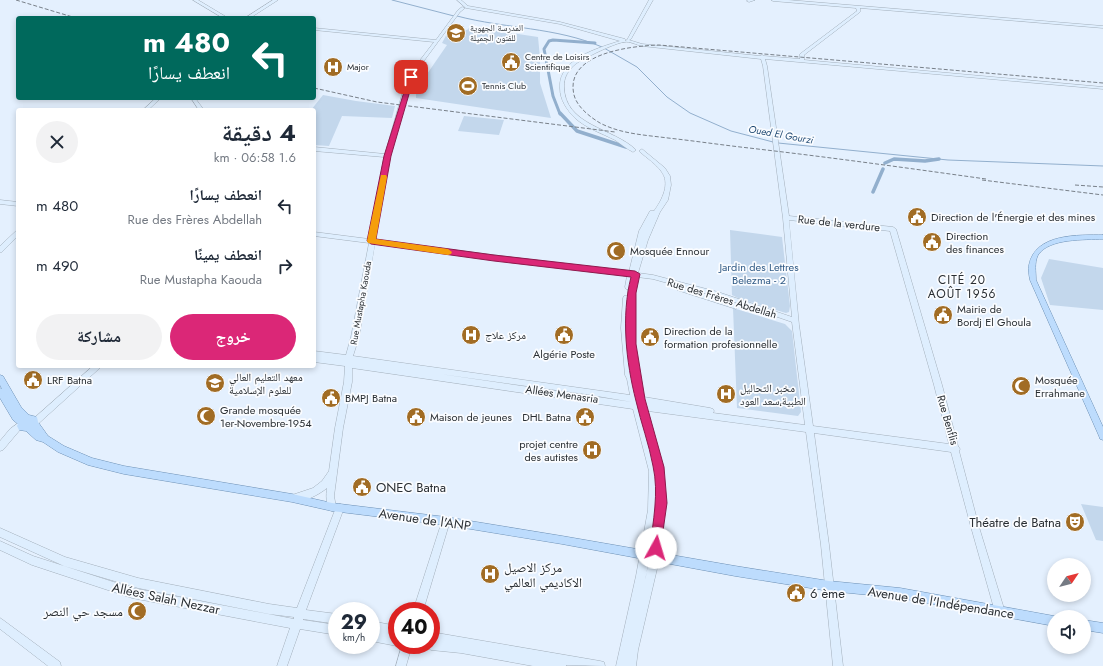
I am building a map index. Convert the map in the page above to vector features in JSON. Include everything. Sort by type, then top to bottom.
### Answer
[{"type":"main road","points":[[1103,237],[1065,239],[1054,242],[1037,251],[1033,256],[1031,266],[1032,280],[1103,436]]},
{"type":"main road","points":[[0,378],[28,423]]},
{"type":"main road","points":[[0,391],[16,418],[28,423]]},
{"type":"main road","name":"Avenue de l'ANP","points":[[28,423],[39,438],[45,439],[91,462],[124,470],[292,498],[336,507],[446,521],[828,586]]},
{"type":"main road","name":"Avenue de l'Indépendance","points":[[828,586],[900,593],[1047,620]]},
{"type":"main road","points":[[1091,626],[1103,628]]},
{"type":"street","points":[[191,0],[219,16]]},
{"type":"street","points":[[195,0],[223,16]]},
{"type":"street","points":[[251,16],[276,0]]},
{"type":"street","points":[[627,40],[647,0]]},
{"type":"street","points":[[631,666],[652,510],[653,471],[632,379],[629,375],[624,328],[632,276],[642,231],[660,201],[665,185],[661,173],[623,138],[587,122],[573,110],[567,99],[566,83],[571,71],[580,62],[599,51],[627,40],[650,0]]},
{"type":"street","points":[[773,0],[852,6],[858,10]]},
{"type":"street","points":[[464,7],[560,23],[641,45],[752,56],[765,60],[804,57],[1103,88]]},
{"type":"street","name":"Rue Mustapha Kaouda","points":[[336,507],[330,500],[333,468],[387,156],[409,80],[456,15],[464,7]]},
{"type":"street","points":[[804,57],[858,10],[870,8],[1103,26]]},
{"type":"street","points":[[316,29],[437,41]]},
{"type":"street","points":[[613,38],[616,42],[614,46]]},
{"type":"street","points":[[669,48],[684,44]]},
{"type":"street","points":[[765,60],[786,218],[796,323],[820,517],[825,545],[828,586],[838,666]]},
{"type":"street","points":[[1067,89],[1076,86]]},
{"type":"street","points":[[147,108],[155,100]]},
{"type":"street","points":[[316,149],[387,156]]},
{"type":"street","points":[[0,198],[16,200]]},
{"type":"street","points":[[0,202],[16,204]]},
{"type":"street","name":"Rue de la verdure","points":[[786,218],[893,229]]},
{"type":"street","name":"Rue Benflis","points":[[893,229],[956,449],[975,527],[1000,612]]},
{"type":"street","points":[[0,250],[16,234]]},
{"type":"street","name":"Rue des Frères Abdellah","points":[[316,234],[493,262],[653,277],[718,294],[796,323]]},
{"type":"street","name":"Rue des Frères Abdellah","points":[[316,239],[371,243]]},
{"type":"street","points":[[316,355],[350,364],[637,401]]},
{"type":"street","name":"Allées Menasria","points":[[316,359],[562,394],[637,401],[810,427]]},
{"type":"street","points":[[0,447],[28,423],[77,386],[96,368]]},
{"type":"street","points":[[613,666],[622,666],[640,598],[655,556],[661,503],[659,467],[637,401]]},
{"type":"street","name":"Allées Menasria","points":[[637,401],[810,427]]},
{"type":"street","points":[[810,427],[956,449]]},
{"type":"street","points":[[292,498],[308,496],[320,489],[329,478],[333,468]]},
{"type":"street","points":[[282,666],[336,507]]},
{"type":"street","points":[[421,602],[446,521]]},
{"type":"street","points":[[0,532],[64,561],[146,585],[238,603],[328,617]]},
{"type":"street","name":"Allées Salah Nezzar","points":[[0,545],[38,562],[132,593],[328,629]]},
{"type":"street","points":[[0,623],[56,666]]},
{"type":"street","points":[[440,639],[600,666]]},
{"type":"street","points":[[440,646],[461,648],[561,666]]},
{"type":"street","points":[[401,666],[404,654]]},
{"type":"green space","points":[[470,27],[538,37],[540,83],[551,118],[416,98],[416,90],[447,45],[442,43],[450,28],[467,30]]},
{"type":"green space","points":[[323,95],[395,106],[392,118],[342,116],[329,146],[316,145],[316,108],[313,108]]},
{"type":"green space","points":[[464,116],[504,120],[499,135],[458,131]]},
{"type":"green space","name":"Jardin des Lettres Belezma - 2","points":[[730,230],[782,237],[790,306],[789,312],[786,313],[740,299],[732,295]]},
{"type":"green space","points":[[1049,259],[1103,268],[1103,310],[1050,305],[1041,278]]},
{"type":"green space","name":"Jardin des Lettres Belezma - 2","points":[[733,308],[785,324],[792,331],[801,412],[798,416],[737,408]]},
{"type":"green space","points":[[1081,504],[1103,507],[1103,541],[1096,540]]},
{"type":"waterway","name":"Oued El Gourzi","points":[[392,0],[454,16]]},
{"type":"waterway","name":"Oued El Gourzi","points":[[457,16],[494,24],[549,32],[585,40],[602,47]]},
{"type":"waterway","points":[[560,114],[553,96],[544,49],[549,41],[553,40],[595,43]]},
{"type":"waterway","name":"Oued El Gourzi","points":[[604,48],[637,67],[667,97],[690,113],[731,131],[773,142]]},
{"type":"waterway","points":[[560,113],[577,131],[626,147]]},
{"type":"waterway","name":"Oued El Gourzi","points":[[778,143],[948,160],[1103,166]]},
{"type":"waterway","name":"Oued El Gourzi","points":[[885,163],[894,159],[925,161],[939,159]]},
{"type":"waterway","points":[[873,192],[883,169]]},
{"type":"railway","points":[[16,0],[69,16]]},
{"type":"railway","points":[[986,179],[642,135],[616,130],[600,123],[584,111],[578,104],[574,95],[574,81],[579,70],[589,61],[602,55],[632,47],[659,45],[1103,83]]},
{"type":"railway","points":[[316,88],[377,102],[615,132]]},
{"type":"railway","points":[[982,180],[1103,195]]},
{"type":"railway","points":[[1075,185],[1103,187]]},
{"type":"slow traffic","points":[[383,177],[371,241],[448,252]]},
{"type":"place","name":"المدرسة الجهوية للفنون الجميلة","points":[[456,33]]},
{"type":"place","name":"Centre de Loisirs Scientifique","points":[[511,62]]},
{"type":"place","name":"Major","points":[[333,67]]},
{"type":"place","name":"Tennis Club","points":[[468,86]]},
{"type":"place","name":"Direction de l'Énergie et des mines","points":[[917,217]]},
{"type":"place","name":"Direction des finances","points":[[932,242]]},
{"type":"place","name":"Mosquée Ennour","points":[[616,251]]},
{"type":"place","name":"Mairie de Bordj El Ghoula","points":[[943,315]]},
{"type":"place","name":"مركز علاج","points":[[471,335]]},
{"type":"place","name":"Algérie Poste","points":[[564,335]]},
{"type":"place","name":"Direction de la formation profesionnelle","points":[[650,337]]},
{"type":"place","name":"LRF Batna","points":[[33,380]]},
{"type":"place","name":"معهد التعليم العالي للعلوم الإسلامية","points":[[215,383]]},
{"type":"place","name":"Mosquée Errahmane","points":[[1021,386]]},
{"type":"place","name":"مخبر التحاليل الطبية،سعد العود","points":[[726,394]]},
{"type":"place","name":"BMPJ Batna","points":[[331,398]]},
{"type":"place","name":"Grande mosquée 1er-Novembre-1954","points":[[206,416]]},
{"type":"place","name":"Maison de jeunes","points":[[416,417]]},
{"type":"place","name":"DHL Batna","points":[[585,417]]},
{"type":"place","name":"projet centre des autistes","points":[[592,450]]},
{"type":"place","name":"ONEC Batna","points":[[362,487]]},
{"type":"place","name":"Théatre de Batna","points":[[1075,522]]},
{"type":"place","name":"مركز الاصيل الاكاديمي العالمي","points":[[490,574]]},
{"type":"place","name":"6 ème","points":[[796,593]]},
{"type":"place","name":"مسجد حي النصر","points":[[137,611]]},
{"type":"district","name":"CITÉ 20 AOÛT 1956","points":[[962,287]]},
{"type":"route","points":[[411,77],[387,156],[371,241],[603,272],[635,274],[631,293],[631,344],[640,399],[659,467],[661,503],[656,548]]}]
